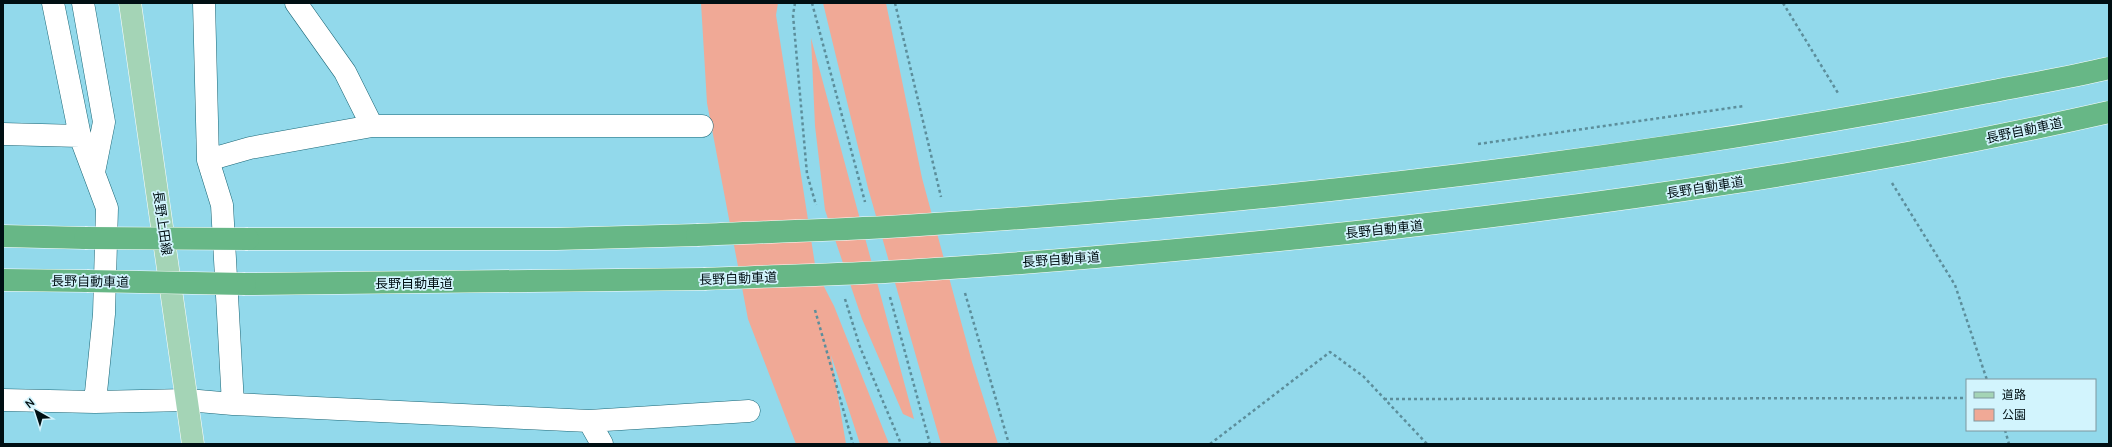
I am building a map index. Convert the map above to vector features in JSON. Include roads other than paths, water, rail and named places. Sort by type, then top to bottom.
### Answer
[{"type":"highway","points":[[3,236],[248,239],[556,239],[697,235],[903,226],[1014,218],[1260,197],[1430,179],[1592,158],[1761,133],[1934,102],[2109,68]]},
{"type":"highway","name":"長野自動車道","points":[[3,280],[245,284],[704,279],[903,271],[1086,257],[1268,241],[1601,203],[1775,176],[1958,144],[2109,112]]},
{"type":"main road","name":"長野上田線","points":[[130,3],[193,444]]},
{"type":"street","points":[[53,3],[80,136],[107,208],[104,314],[95,402]]},
{"type":"street","points":[[83,3],[104,122],[94,172]]},
{"type":"street","points":[[204,3],[208,160],[222,205],[233,404]]},
{"type":"street","points":[[296,3],[345,72],[372,126]]},
{"type":"street","points":[[208,160],[250,148],[372,126],[702,126]]},
{"type":"street","points":[[3,134],[80,136]]},
{"type":"street","points":[[3,400],[95,402],[187,400],[233,404],[589,421],[749,411]]},
{"type":"street","points":[[589,421],[602,444]]}]
